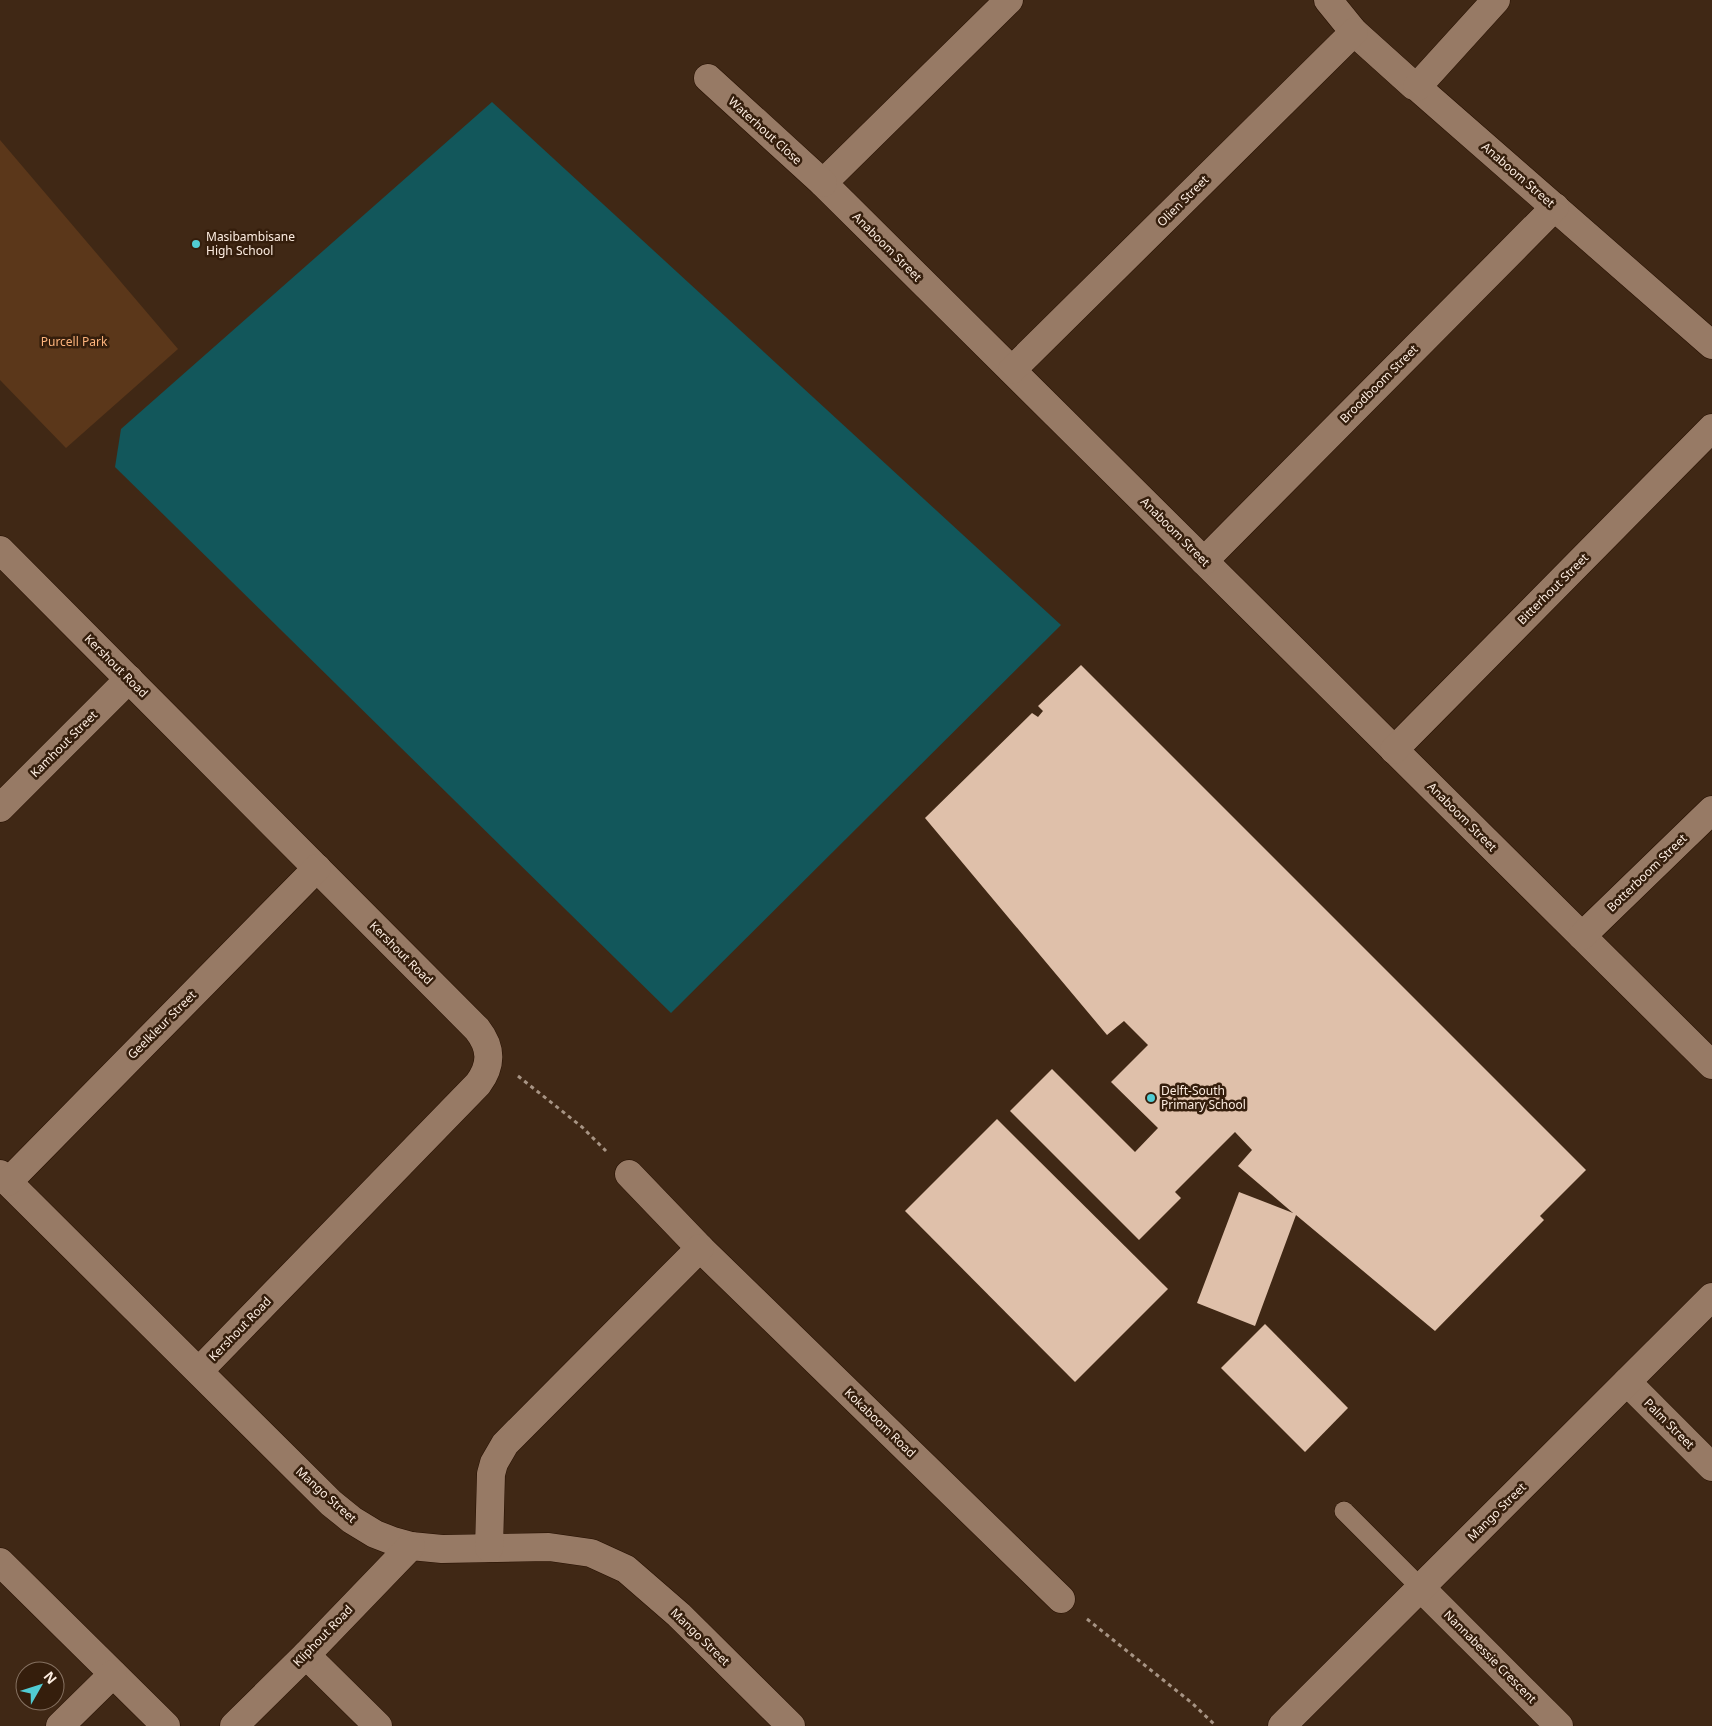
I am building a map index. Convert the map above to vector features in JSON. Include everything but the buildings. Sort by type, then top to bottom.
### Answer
[{"type":"street","name":"Anaboom Street","points":[[1328,0],[1354,32],[1414,86],[1712,345]]},
{"type":"street","points":[[1417,87],[1496,0]]},
{"type":"street","points":[[823,183],[1007,1]]},
{"type":"street","name":"Olien Street","points":[[1012,370],[1354,32]]},
{"type":"street","name":"Waterhout Close","points":[[708,78],[823,183]]},
{"type":"street","name":"Anaboom Street","points":[[823,183],[1712,1065]]},
{"type":"street","name":"Broodboom Street","points":[[1204,561],[1554,207]]},
{"type":"street","name":"Bitterhout Street","points":[[1394,750],[1712,428]]},
{"type":"street","name":"Kershout Road","points":[[0,550],[477,1029],[486,1043],[489,1064],[485,1075],[478,1084],[199,1371]]},
{"type":"street","name":"Kamhout Street","points":[[0,808],[129,679]]},
{"type":"street","name":"Botterboom Street","points":[[1582,936],[1712,810]]},
{"type":"street","name":"Geelkleur Street","points":[[4,1178],[317,868]]},
{"type":"street","name":"Kokaboom Road","points":[[629,1174],[700,1248],[1061,1599]]},
{"type":"street","name":"Mango Street","points":[[4,1178],[331,1503],[352,1520],[375,1534],[411,1546],[442,1549],[549,1547],[591,1553],[626,1569],[679,1615],[791,1726]]},
{"type":"street","points":[[489,1548],[491,1474],[494,1463],[505,1444],[700,1248]]},
{"type":"street","name":"Mango Street","points":[[1282,1726],[1712,1297]]},
{"type":"street","name":"Palm Street","points":[[1627,1382],[1712,1467]]},
{"type":"street","name":"Kliphout Road","points":[[234,1726],[411,1546]]},
{"type":"street","points":[[0,1562],[166,1726]]},
{"type":"street","name":"Nannabessie Crescent","points":[[1421,1588],[1559,1726]]},
{"type":"street","points":[[306,1654],[378,1726]]},
{"type":"street","points":[[60,1726],[113,1674]]},
{"type":"lane","points":[[1344,1511],[1421,1588]]},
{"type":"path","points":[[488,1052],[582,1127],[629,1174]]},
{"type":"path","points":[[1061,1599],[1192,1703],[1216,1726]]},
{"type":"green space","name":"Purcell Park","points":[[0,140],[178,349],[66,448],[0,380]]},
{"type":"water","points":[[492,102],[1061,625],[671,1013],[115,467],[121,429]]},
{"type":"place","name":"Masibambisane High School","points":[[196,244]]},
{"type":"place","name":"Delft-South Primary School","points":[[1151,1098]]}]
